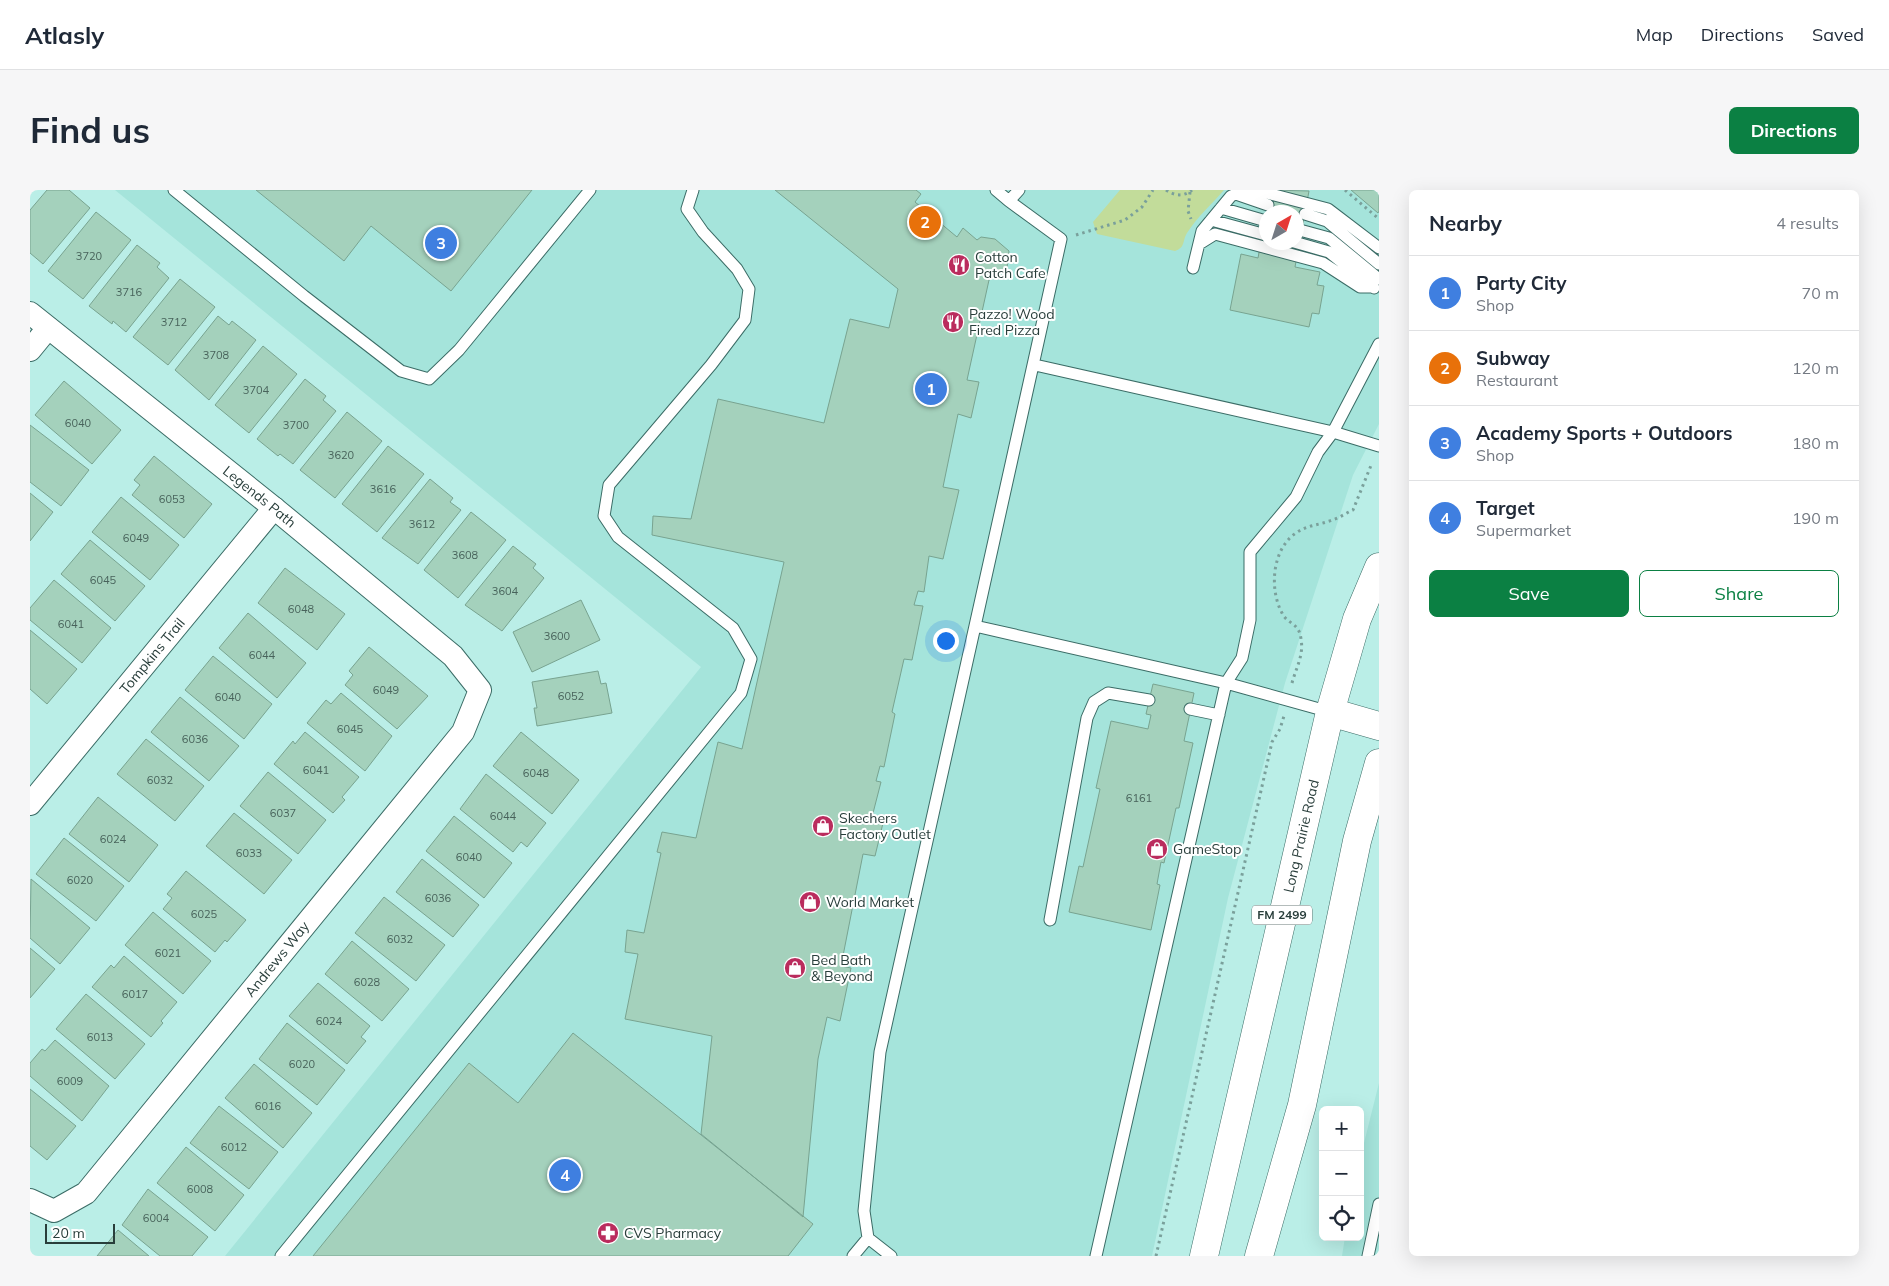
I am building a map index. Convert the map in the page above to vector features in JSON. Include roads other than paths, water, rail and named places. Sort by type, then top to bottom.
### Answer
[{"type":"main road","name":"Long Prairie Road","points":[[1204,1256],[1330,712],[1357,620],[1379,567]]},
{"type":"main road","points":[[1330,712],[1379,726]]},
{"type":"main road","points":[[1259,1256],[1302,1105],[1357,840],[1379,763]]},
{"type":"street","name":"Legends Path","points":[[30,313],[274,508],[453,656],[480,690]]},
{"type":"street","points":[[30,350],[48,328]]},
{"type":"street","name":"Tompkins Trail","points":[[30,804],[274,508]]},
{"type":"street","name":"Andrews Way","points":[[30,1200],[54,1211],[86,1193],[463,732],[480,690]]},
{"type":"lane","points":[[174,190],[304,296],[401,371],[429,379],[458,350],[590,190]]},
{"type":"lane","points":[[281,1256],[741,694],[751,659],[733,628],[618,537],[604,516],[609,485],[710,365],[744,320],[749,289],[737,269],[703,232],[688,208],[694,190]]},
{"type":"lane","points":[[891,1256],[868,1238],[864,1212],[880,1052],[1035,365],[1061,239],[1009,202],[996,190]]},
{"type":"lane","points":[[1009,202],[1019,190]]},
{"type":"lane","points":[[1193,268],[1202,231],[1230,196],[1255,190],[1328,209],[1379,248]]},
{"type":"lane","points":[[1236,194],[1268,205]]},
{"type":"lane","points":[[1221,208],[1259,218]]},
{"type":"lane","points":[[1305,214],[1328,221],[1379,264]]},
{"type":"lane","points":[[1211,220],[1259,233]]},
{"type":"lane","points":[[1304,231],[1329,238],[1377,286]]},
{"type":"lane","points":[[1199,244],[1216,234],[1323,263],[1360,287],[1377,286]]},
{"type":"lane","points":[[1304,245],[1329,252],[1377,286]]},
{"type":"lane","points":[[1096,1256],[1226,683],[1242,658],[1250,620],[1250,552],[1296,497],[1318,452],[1333,432],[1379,344]]},
{"type":"lane","points":[[1035,365],[1333,432],[1379,446]]},
{"type":"lane","points":[[976,626],[1226,683],[1330,712]]},
{"type":"lane","points":[[1050,920],[1087,718],[1094,702],[1108,693],[1149,700]]},
{"type":"lane","points":[[1190,709],[1219,715]]},
{"type":"lane","points":[[1368,1256],[1379,1204]]},
{"type":"lane","points":[[853,1256],[868,1238]]},
{"type":"place","name":"Subway","points":[[925,222]]},
{"type":"place","name":"Academy Sports + Outdoors","points":[[441,243]]},
{"type":"place","name":"Cotton Patch Cafe","points":[[959,265]]},
{"type":"place","name":"Pazzo! Wood Fired Pizza","points":[[953,322]]},
{"type":"place","name":"Party City","points":[[931,389]]},
{"type":"place","name":"Skechers Factory Outlet","points":[[823,826]]},
{"type":"place","name":"GameStop","points":[[1157,849]]},
{"type":"place","name":"World Market","points":[[810,902]]},
{"type":"place","name":"Bed Bath & Beyond","points":[[795,968]]},
{"type":"place","name":"Target","points":[[565,1175]]},
{"type":"place","name":"CVS Pharmacy","points":[[608,1233]]}]
